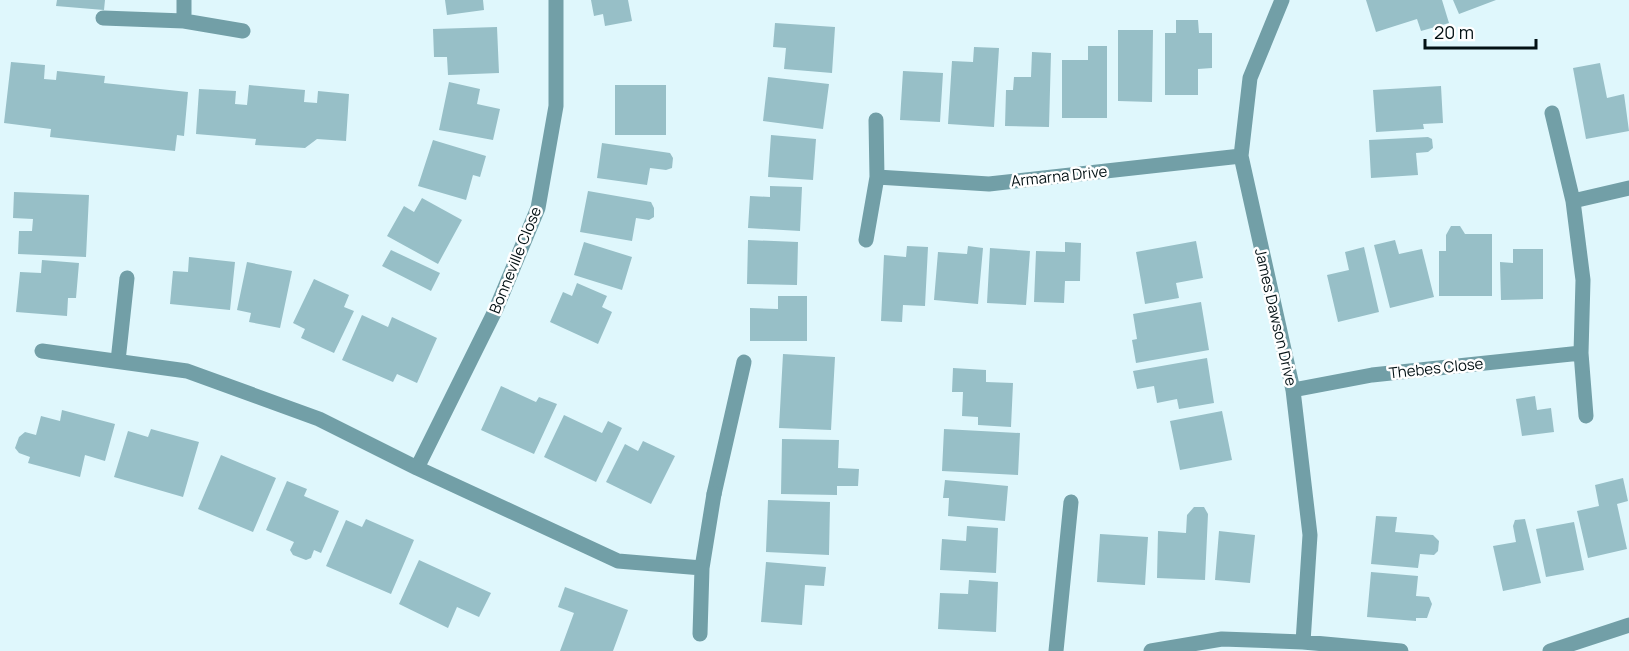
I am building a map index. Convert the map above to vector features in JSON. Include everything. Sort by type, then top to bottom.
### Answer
[{"type":"street","points":[[184,0],[184,21]]},
{"type":"street","name":"Bonneville Close","points":[[417,468],[496,309],[538,208],[556,106],[556,0]]},
{"type":"street","name":"James Dawson Drive","points":[[1282,0],[1250,78],[1241,156],[1293,390],[1310,536],[1304,642]]},
{"type":"street","points":[[104,18],[184,21],[243,31]]},
{"type":"street","points":[[1552,113],[1573,201],[1583,280],[1581,353],[1586,416]]},
{"type":"street","points":[[866,240],[877,177],[876,120]]},
{"type":"street","name":"Armarna Drive","points":[[877,177],[989,183],[1241,156]]},
{"type":"street","points":[[1573,201],[1629,188]]},
{"type":"street","points":[[118,362],[128,278]]},
{"type":"street","points":[[42,351],[187,370],[319,419],[417,468],[618,561],[702,568]]},
{"type":"street","name":"Thebes Close","points":[[1293,390],[1372,375],[1581,353]]},
{"type":"street","points":[[700,634],[702,568],[714,494],[744,362]]},
{"type":"street","points":[[1056,651],[1071,502]]},
{"type":"street","points":[[1550,651],[1569,648],[1629,625]]},
{"type":"street","points":[[1151,651],[1222,639],[1304,642],[1401,651]]},
{"type":"building","points":[[57,0],[105,0],[104,10],[56,6]]},
{"type":"building","points":[[445,0],[483,0],[484,10],[447,15]]},
{"type":"building","points":[[591,0],[628,0],[632,21],[605,26],[603,14],[594,16]]},
{"type":"building","points":[[1366,0],[1442,0],[1449,23],[1421,31],[1417,19],[1376,32]]},
{"type":"building","points":[[1453,0],[1496,0],[1459,14]]},
{"type":"building","points":[[1176,20],[1198,20],[1199,33],[1212,33],[1212,68],[1198,69],[1198,95],[1165,95],[1165,33],[1176,33]]},
{"type":"building","points":[[775,23],[835,27],[832,73],[784,69],[786,48],[773,47]]},
{"type":"building","points":[[497,27],[499,73],[448,75],[447,57],[434,57],[433,29]]},
{"type":"building","points":[[1118,30],[1153,30],[1152,102],[1118,101]]},
{"type":"building","points":[[1088,46],[1107,46],[1107,118],[1062,118],[1062,60],[1088,60]]},
{"type":"building","points":[[974,47],[999,48],[994,127],[948,124],[952,61],[973,62]]},
{"type":"building","points":[[1032,52],[1051,53],[1049,127],[1005,126],[1006,90],[1013,90],[1014,77],[1031,77]]},
{"type":"building","points":[[11,62],[45,65],[44,79],[56,80],[57,71],[105,76],[104,83],[188,92],[184,136],[177,135],[175,151],[50,137],[51,129],[4,123]]},
{"type":"building","points":[[1600,63],[1607,98],[1624,94],[1629,131],[1586,139],[1573,68]]},
{"type":"building","points":[[903,71],[943,73],[940,122],[900,120]]},
{"type":"building","points":[[768,77],[829,84],[823,129],[763,121]]},
{"type":"building","points":[[449,82],[480,89],[477,104],[500,109],[493,140],[439,130]]},
{"type":"building","points":[[249,85],[305,90],[304,102],[317,103],[318,91],[349,94],[346,141],[317,139],[305,148],[255,145],[256,139],[196,134],[199,89],[236,91],[235,104],[247,105]]},
{"type":"building","points":[[615,85],[666,85],[666,135],[615,135]]},
{"type":"building","points":[[1441,86],[1443,123],[1423,124],[1424,129],[1376,132],[1373,90]]},
{"type":"building","points":[[771,135],[816,139],[813,180],[768,177]]},
{"type":"building","points":[[1428,137],[1432,139],[1433,148],[1428,152],[1416,153],[1418,175],[1371,178],[1369,140]]},
{"type":"building","points":[[433,140],[486,156],[480,177],[473,175],[466,200],[418,186]]},
{"type":"building","points":[[602,143],[670,153],[673,158],[672,168],[666,170],[650,168],[647,185],[597,178]]},
{"type":"building","points":[[770,186],[802,187],[800,231],[748,228],[750,196],[770,197]]},
{"type":"building","points":[[588,191],[651,202],[654,217],[649,220],[636,218],[632,241],[580,232]]},
{"type":"building","points":[[14,192],[89,195],[86,257],[18,254],[19,231],[32,231],[33,219],[13,218]]},
{"type":"building","points":[[422,198],[462,220],[438,264],[387,236],[404,206],[414,212]]},
{"type":"building","points":[[1451,226],[1460,226],[1465,234],[1492,234],[1492,296],[1439,296],[1439,251],[1446,251],[1446,235]]},
{"type":"building","points":[[748,240],[798,242],[797,285],[747,284]]},
{"type":"building","points":[[1395,240],[1399,254],[1422,249],[1434,297],[1390,308],[1374,245]]},
{"type":"building","points":[[1196,241],[1203,278],[1176,283],[1179,298],[1145,304],[1136,252]]},
{"type":"building","points":[[584,242],[632,257],[622,290],[574,275]]},
{"type":"building","points":[[1065,242],[1081,243],[1080,281],[1065,281],[1064,303],[1034,302],[1036,251],[1065,252]]},
{"type":"building","points":[[907,246],[928,247],[925,306],[903,305],[902,322],[881,321],[884,255],[906,257]]},
{"type":"building","points":[[968,246],[983,248],[978,304],[934,300],[938,252],[967,254]]},
{"type":"building","points":[[1364,247],[1379,312],[1338,322],[1327,275],[1349,270],[1345,252]]},
{"type":"building","points":[[990,248],[1030,251],[1026,305],[987,303]]},
{"type":"building","points":[[1513,249],[1543,249],[1543,299],[1501,300],[1500,262],[1513,263]]},
{"type":"building","points":[[391,250],[440,273],[431,291],[382,266]]},
{"type":"building","points":[[189,257],[235,262],[230,310],[170,304],[173,271],[188,272]]},
{"type":"building","points":[[42,260],[79,263],[76,298],[68,298],[67,316],[16,312],[20,272],[41,273]]},
{"type":"building","points":[[247,262],[292,271],[280,328],[249,322],[251,313],[237,310]]},
{"type":"building","points":[[314,279],[349,295],[344,307],[354,311],[334,353],[301,338],[305,329],[293,323]]},
{"type":"building","points":[[577,283],[607,296],[602,307],[612,312],[598,344],[550,322],[563,292],[572,296]]},
{"type":"building","points":[[778,296],[807,296],[807,341],[750,341],[750,308],[778,309]]},
{"type":"building","points":[[1201,302],[1209,350],[1136,363],[1132,340],[1137,339],[1133,314]]},
{"type":"building","points":[[362,315],[388,327],[392,317],[437,338],[417,383],[397,374],[393,382],[342,360]]},
{"type":"building","points":[[783,354],[835,357],[831,430],[779,428]]},
{"type":"building","points":[[1207,358],[1214,403],[1179,409],[1177,399],[1157,403],[1154,386],[1137,389],[1133,371]]},
{"type":"building","points":[[953,368],[986,370],[986,382],[1013,383],[1011,427],[978,425],[978,417],[962,416],[963,392],[952,392]]},
{"type":"building","points":[[501,386],[536,402],[539,397],[557,404],[534,454],[481,430]]},
{"type":"building","points":[[1535,396],[1537,410],[1551,408],[1554,432],[1522,436],[1516,399]]},
{"type":"building","points":[[62,410],[115,424],[105,461],[85,455],[80,477],[28,463],[30,457],[19,453],[15,448],[19,437],[25,432],[36,435],[41,416],[60,421]]},
{"type":"building","points":[[1222,411],[1232,460],[1180,470],[1170,421]]},
{"type":"building","points":[[564,415],[602,433],[608,421],[622,428],[596,482],[544,457]]},
{"type":"building","points":[[151,429],[199,442],[183,497],[114,477],[128,431],[148,437]]},
{"type":"building","points":[[944,429],[1020,433],[1018,475],[942,471]]},
{"type":"building","points":[[782,439],[839,440],[838,468],[859,469],[858,486],[837,486],[837,495],[781,494]]},
{"type":"building","points":[[643,441],[675,456],[651,504],[606,482],[625,444],[638,451]]},
{"type":"building","points":[[221,455],[276,478],[253,532],[198,509]]},
{"type":"building","points":[[1623,478],[1628,501],[1617,504],[1627,549],[1588,558],[1577,511],[1599,506],[1595,485]]},
{"type":"building","points":[[945,480],[1008,486],[1005,521],[948,516],[949,498],[943,498]]},
{"type":"building","points":[[287,481],[307,489],[304,496],[339,511],[321,553],[314,550],[311,558],[306,560],[293,555],[290,550],[294,542],[266,530]]},
{"type":"building","points":[[768,500],[830,502],[829,555],[766,552]]},
{"type":"building","points":[[1194,507],[1204,507],[1208,514],[1205,580],[1157,578],[1158,531],[1186,533],[1187,515]]},
{"type":"building","points":[[1376,516],[1397,517],[1395,532],[1433,535],[1439,541],[1438,551],[1434,555],[1420,554],[1418,568],[1371,564]]},
{"type":"building","points":[[366,519],[414,540],[391,594],[326,566],[346,520],[362,527]]},
{"type":"building","points":[[1525,519],[1541,583],[1503,591],[1493,546],[1516,542],[1513,526],[1515,520]]},
{"type":"building","points":[[1574,522],[1584,570],[1546,577],[1536,529]]},
{"type":"building","points":[[967,526],[998,528],[996,573],[940,570],[942,539],[966,541]]},
{"type":"building","points":[[1219,531],[1255,535],[1250,583],[1215,580]]},
{"type":"building","points":[[1100,534],[1148,537],[1145,585],[1097,582]]},
{"type":"building","points":[[419,560],[491,593],[479,617],[457,607],[448,628],[399,604]]},
{"type":"building","points":[[766,562],[826,567],[824,586],[805,585],[802,625],[761,622]]},
{"type":"building","points":[[1371,572],[1418,576],[1416,596],[1429,597],[1432,604],[1427,618],[1416,618],[1416,621],[1367,617]]},
{"type":"building","points":[[969,580],[998,582],[996,632],[938,629],[940,593],[968,594]]},
{"type":"building","points":[[565,587],[628,610],[613,651],[560,651],[574,613],[558,607]]}]
